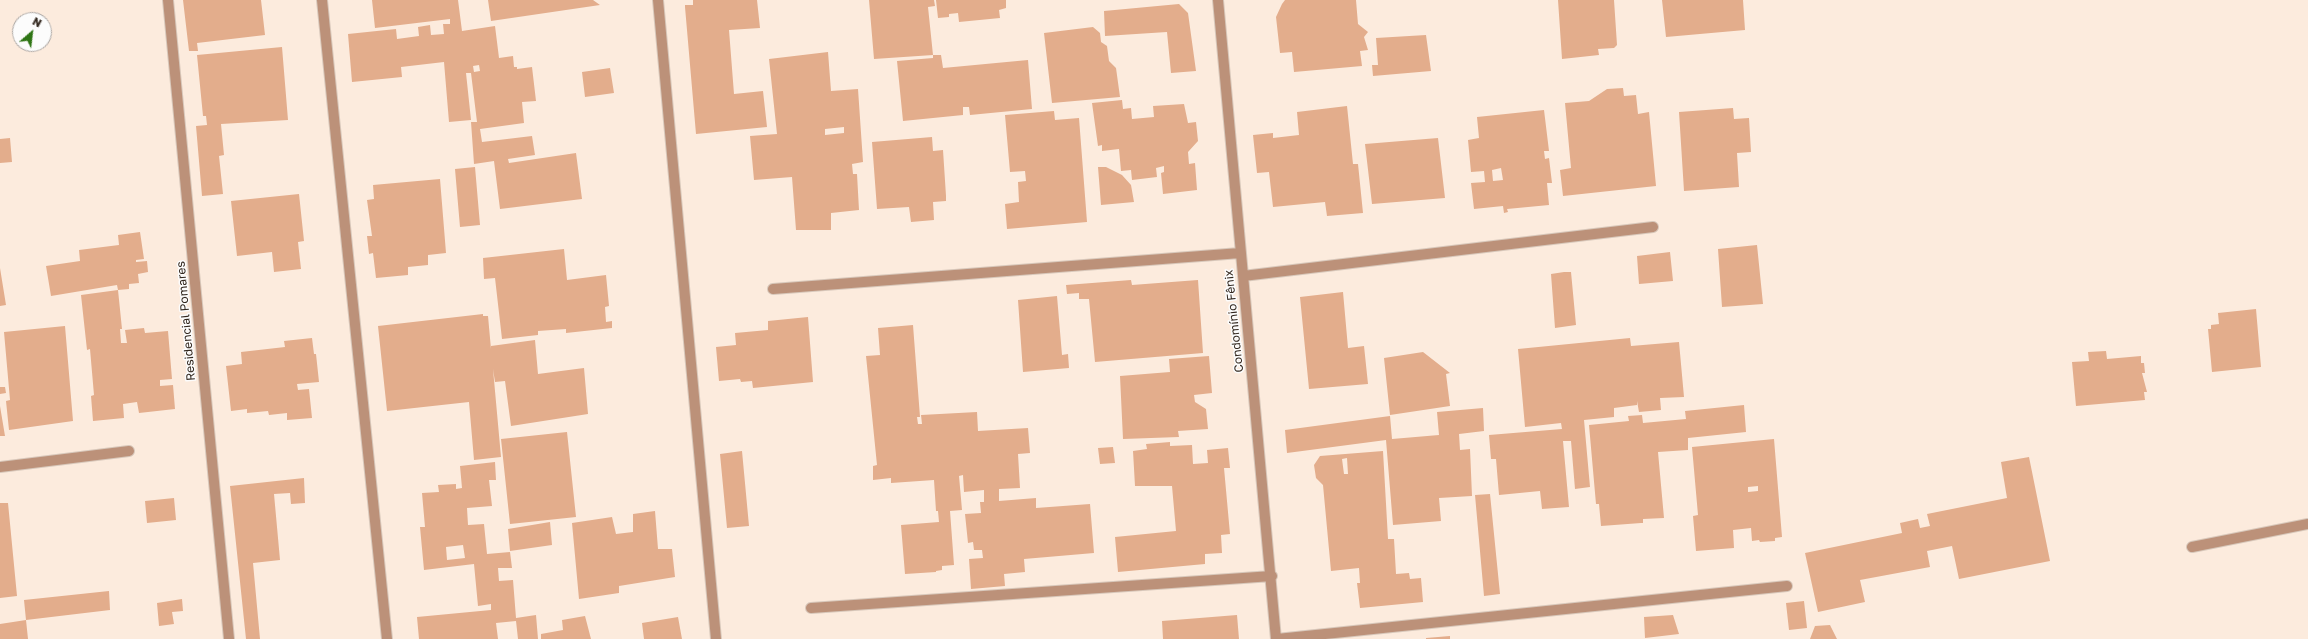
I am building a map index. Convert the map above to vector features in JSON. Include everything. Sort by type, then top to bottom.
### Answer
[{"type":"street","name":"Residencial Pomares","points":[[168,0],[229,639]]},
{"type":"street","points":[[322,0],[388,639]]},
{"type":"street","points":[[658,0],[716,639]]},
{"type":"street","name":"Condomínio Fênix","points":[[1218,0],[1240,253],[1272,576],[1276,639]]},
{"type":"street","points":[[1243,276],[1653,228]]},
{"type":"street","points":[[773,289],[1240,253]]},
{"type":"street","points":[[0,467],[129,451]]},
{"type":"street","points":[[2192,547],[2308,524]]},
{"type":"street","points":[[811,608],[1272,576]]},
{"type":"street","points":[[1276,639],[1787,586]]},
{"type":"building","points":[[183,0],[261,0],[265,35],[197,43],[198,51],[189,51]]},
{"type":"building","points":[[372,0],[458,0],[462,31],[495,26],[499,58],[513,56],[514,67],[517,67],[517,69],[532,67],[536,101],[522,102],[524,123],[480,129],[482,142],[532,136],[535,155],[508,159],[509,163],[576,153],[582,199],[500,209],[494,161],[474,164],[471,122],[477,122],[471,73],[466,73],[471,120],[449,122],[444,62],[401,67],[402,77],[352,82],[348,34],[396,29],[397,39],[419,36],[418,27],[430,25],[431,35],[444,34],[443,24],[450,24],[450,19],[375,28]],"holes":[[[479,65],[480,71],[474,72],[473,66]]]},
{"type":"building","points":[[488,0],[593,0],[600,5],[491,21]]},
{"type":"building","points":[[693,0],[757,0],[760,28],[729,30],[734,94],[763,91],[767,127],[696,134],[685,7],[685,5],[693,5]]},
{"type":"building","points":[[869,0],[934,0],[935,6],[928,7],[933,55],[874,59]]},
{"type":"building","points":[[936,0],[1006,0],[1006,8],[999,10],[1000,18],[959,22],[958,13],[949,14],[949,17],[938,18]]},
{"type":"building","points":[[1285,0],[1356,0],[1358,24],[1368,32],[1364,37],[1368,50],[1360,51],[1362,66],[1294,72],[1292,52],[1280,53],[1276,17]]},
{"type":"building","points":[[1558,0],[1614,0],[1617,45],[1614,48],[1598,49],[1599,55],[1562,59]]},
{"type":"building","points":[[1662,0],[1743,0],[1745,30],[1666,37]]},
{"type":"building","points":[[1179,4],[1188,13],[1196,71],[1171,73],[1167,32],[1105,36],[1104,11]]},
{"type":"building","points":[[1093,27],[1100,33],[1101,42],[1107,46],[1109,61],[1116,68],[1120,97],[1052,103],[1044,33]]},
{"type":"building","points":[[1426,35],[1431,71],[1373,76],[1372,65],[1378,65],[1376,38]]},
{"type":"building","points":[[282,47],[288,120],[221,124],[224,155],[219,156],[223,194],[202,196],[196,126],[207,125],[206,116],[203,116],[197,55]]},
{"type":"building","points":[[828,52],[831,91],[858,89],[863,162],[852,164],[853,174],[857,174],[859,210],[831,213],[831,230],[796,230],[792,177],[754,180],[750,136],[777,134],[769,59]],"holes":[[[844,127],[844,133],[825,135],[825,129]]]},
{"type":"building","points":[[933,55],[941,55],[943,68],[1028,60],[1032,109],[970,115],[969,107],[963,107],[963,115],[903,121],[897,61],[933,58]]},
{"type":"building","points":[[610,68],[614,93],[585,97],[582,72]]},
{"type":"building","points":[[1623,88],[1624,96],[1636,95],[1638,114],[1649,112],[1656,186],[1563,196],[1560,170],[1571,168],[1565,103],[1589,101],[1607,89]]},
{"type":"building","points":[[1122,100],[1123,109],[1131,108],[1132,119],[1154,117],[1153,106],[1184,104],[1188,123],[1196,122],[1198,141],[1188,152],[1189,164],[1195,163],[1197,190],[1163,194],[1161,173],[1164,172],[1164,166],[1156,168],[1157,177],[1132,180],[1131,170],[1121,171],[1119,149],[1102,151],[1102,145],[1098,146],[1092,103]]},
{"type":"building","points":[[1347,106],[1353,164],[1358,164],[1363,213],[1327,216],[1325,202],[1273,207],[1269,172],[1257,173],[1253,135],[1273,133],[1273,138],[1299,135],[1297,112]]},
{"type":"building","points":[[1733,108],[1734,119],[1749,118],[1751,152],[1737,153],[1739,187],[1684,191],[1679,112]]},
{"type":"building","points":[[1544,110],[1549,151],[1544,151],[1545,159],[1549,158],[1552,183],[1547,183],[1549,205],[1507,209],[1508,212],[1504,213],[1503,206],[1474,209],[1471,183],[1485,182],[1484,171],[1471,172],[1468,140],[1479,138],[1477,117]],"holes":[[[1501,168],[1503,180],[1493,181],[1492,170]]]},
{"type":"building","points":[[1054,111],[1055,120],[1079,118],[1087,222],[1007,229],[1005,204],[1019,202],[1018,182],[1026,181],[1025,171],[1010,172],[1005,115]]},
{"type":"building","points":[[932,137],[933,151],[943,150],[946,196],[946,201],[933,202],[934,220],[911,222],[909,207],[877,209],[872,142]]},
{"type":"building","points":[[10,138],[12,162],[0,163],[0,139]]},
{"type":"building","points":[[1438,138],[1445,198],[1372,204],[1365,144]]},
{"type":"building","points":[[475,167],[480,225],[460,227],[455,169]]},
{"type":"building","points":[[1098,167],[1106,167],[1122,175],[1131,185],[1134,202],[1101,205]]},
{"type":"building","points":[[440,179],[446,253],[428,255],[428,265],[408,267],[408,275],[376,278],[373,253],[369,254],[367,236],[372,236],[367,200],[374,199],[373,185]]},
{"type":"building","points":[[299,194],[304,241],[298,242],[301,269],[274,272],[272,252],[237,256],[231,201]]},
{"type":"building","points":[[140,232],[144,259],[136,260],[136,262],[147,261],[148,272],[138,274],[139,283],[129,284],[129,289],[118,290],[117,285],[51,296],[46,266],[80,261],[79,250],[119,245],[118,235]]},
{"type":"building","points":[[1757,245],[1763,304],[1722,307],[1718,249]]},
{"type":"building","points":[[564,249],[567,280],[606,275],[609,306],[605,307],[606,322],[612,321],[612,328],[566,333],[566,329],[538,331],[538,335],[502,339],[495,278],[484,279],[483,258]]},
{"type":"building","points":[[1670,252],[1673,281],[1639,284],[1637,256]]},
{"type":"building","points":[[0,268],[6,305],[0,306]]},
{"type":"building","points":[[1571,272],[1576,325],[1555,328],[1551,274]]},
{"type":"building","points":[[1131,280],[1132,285],[1198,280],[1203,353],[1095,362],[1089,299],[1079,299],[1079,293],[1067,294],[1066,285]]},
{"type":"building","points":[[118,290],[122,329],[120,329],[121,343],[127,343],[125,330],[144,328],[145,333],[168,331],[172,379],[160,380],[160,386],[173,385],[175,409],[139,413],[137,402],[123,404],[124,418],[93,421],[91,396],[94,395],[90,349],[87,350],[81,295]]},
{"type":"building","points":[[1343,292],[1348,348],[1364,346],[1368,384],[1309,389],[1300,297]]},
{"type":"building","points":[[1057,296],[1062,355],[1068,354],[1069,368],[1023,372],[1018,300]]},
{"type":"building","points":[[2256,309],[2261,367],[2212,372],[2208,329],[2211,329],[2211,325],[2219,324],[2218,313]]},
{"type":"building","points":[[483,314],[483,316],[488,316],[491,349],[491,346],[535,340],[538,374],[584,368],[588,414],[511,426],[505,381],[495,382],[493,369],[501,457],[474,460],[469,402],[387,411],[378,326]]},
{"type":"building","points":[[808,317],[813,382],[753,388],[752,381],[741,382],[740,379],[719,381],[716,347],[736,345],[735,333],[768,330],[768,321]]},
{"type":"building","points":[[913,325],[920,417],[917,417],[918,424],[922,424],[921,415],[977,412],[978,431],[1028,428],[1030,453],[1018,454],[1020,488],[999,489],[999,501],[1036,498],[1036,508],[1090,504],[1094,553],[1024,559],[1025,572],[1004,574],[1005,586],[971,589],[969,559],[983,558],[982,550],[974,550],[973,542],[968,543],[965,514],[981,513],[980,502],[984,502],[984,490],[964,492],[963,475],[959,476],[962,510],[950,511],[954,565],[942,566],[942,570],[936,572],[905,574],[901,525],[939,522],[938,511],[936,511],[934,480],[891,483],[891,478],[873,480],[873,466],[877,465],[866,356],[880,355],[878,328]]},
{"type":"building","points":[[65,326],[73,421],[9,430],[6,401],[10,400],[4,332]]},
{"type":"building","points":[[312,338],[314,354],[316,354],[319,382],[297,384],[298,390],[309,389],[312,418],[287,420],[287,413],[269,415],[268,411],[247,413],[247,409],[231,411],[226,366],[242,364],[241,352],[285,347],[284,341]]},
{"type":"building","points":[[1630,338],[1631,346],[1679,342],[1684,397],[1660,398],[1661,410],[1639,412],[1637,401],[1637,405],[1614,408],[1614,417],[1584,420],[1590,487],[1575,489],[1571,441],[1563,441],[1569,507],[1542,509],[1540,491],[1499,495],[1496,459],[1491,459],[1489,435],[1562,429],[1561,423],[1525,427],[1518,349]]},
{"type":"building","points":[[2106,351],[2107,359],[2141,356],[2141,363],[2144,363],[2145,373],[2142,373],[2147,392],[2144,392],[2145,400],[2076,406],[2072,362],[2089,361],[2088,352]]},
{"type":"building","points":[[1423,352],[1450,373],[1446,374],[1450,406],[1390,415],[1384,358]]},
{"type":"building","points":[[1209,356],[1212,393],[1194,395],[1195,402],[1206,409],[1208,429],[1178,431],[1179,437],[1123,439],[1120,376],[1170,372],[1169,359]]},
{"type":"building","points":[[0,387],[5,387],[6,393],[0,394]]},
{"type":"building","points":[[1744,405],[1746,432],[1688,438],[1688,450],[1658,452],[1664,518],[1643,519],[1643,523],[1601,526],[1599,504],[1596,504],[1589,425],[1629,421],[1628,416],[1642,415],[1643,423],[1686,419],[1685,411]]},
{"type":"building","points":[[0,406],[5,436],[0,436]]},
{"type":"building","points":[[1483,408],[1484,431],[1459,434],[1460,450],[1470,449],[1472,496],[1439,498],[1441,521],[1393,525],[1386,440],[1287,453],[1285,430],[1390,416],[1392,439],[1439,435],[1437,412]]},
{"type":"building","points":[[567,432],[576,517],[510,524],[501,439]]},
{"type":"building","points":[[1774,439],[1782,537],[1775,538],[1775,541],[1752,541],[1751,528],[1733,530],[1734,548],[1696,551],[1693,516],[1698,515],[1692,447]],"holes":[[[1758,486],[1758,491],[1748,492],[1748,487]]]},
{"type":"building","points":[[1170,442],[1170,446],[1192,445],[1193,464],[1208,463],[1207,450],[1228,448],[1230,468],[1224,468],[1230,534],[1221,535],[1222,553],[1205,554],[1205,564],[1118,572],[1115,537],[1176,531],[1172,486],[1135,486],[1133,451],[1147,449],[1146,444]]},
{"type":"building","points":[[1113,447],[1115,463],[1100,464],[1098,448]]},
{"type":"building","points":[[742,451],[749,526],[727,528],[720,454]]},
{"type":"building","points":[[1383,451],[1388,539],[1394,539],[1396,574],[1409,573],[1410,579],[1421,578],[1423,602],[1360,608],[1357,583],[1360,583],[1359,568],[1331,571],[1323,485],[1316,478],[1314,465],[1320,456]],"holes":[[[1347,458],[1348,474],[1344,474],[1342,459]]]},
{"type":"building","points":[[2029,457],[2050,561],[1959,579],[1952,546],[1927,551],[1930,567],[1860,580],[1865,602],[1818,612],[1805,553],[1902,533],[1900,523],[1918,519],[1920,528],[1930,526],[1927,514],[2007,498],[2001,462]]},
{"type":"building","points":[[495,462],[496,480],[489,480],[492,506],[467,508],[468,525],[484,524],[487,554],[510,552],[512,568],[498,568],[499,581],[513,580],[516,618],[536,615],[538,639],[518,639],[516,621],[496,623],[498,639],[419,639],[417,617],[491,610],[491,604],[478,606],[474,564],[424,570],[420,527],[425,527],[422,493],[439,492],[438,485],[456,484],[456,489],[462,488],[460,466]],"holes":[[[463,545],[465,558],[447,560],[446,547]]]},
{"type":"building","points":[[304,478],[305,503],[291,504],[290,493],[274,494],[280,560],[253,563],[260,639],[246,639],[230,486]]},
{"type":"building","points":[[1490,494],[1500,594],[1484,596],[1475,495]]},
{"type":"building","points":[[174,498],[176,520],[147,523],[145,501]]},
{"type":"building","points":[[0,503],[8,503],[17,596],[0,598]]},
{"type":"building","points":[[655,511],[658,549],[672,549],[675,577],[619,586],[619,593],[579,599],[572,523],[612,517],[616,534],[633,532],[633,514]]},
{"type":"building","points":[[550,522],[552,545],[510,551],[508,529]]},
{"type":"building","points":[[109,591],[110,610],[26,620],[24,600]]},
{"type":"building","points":[[182,599],[183,611],[172,612],[174,624],[159,626],[157,603]]},
{"type":"building","points":[[1804,601],[1807,628],[1789,630],[1786,603]]},
{"type":"building","points":[[1237,615],[1239,639],[1163,639],[1162,621]]},
{"type":"building","points":[[1673,615],[1679,634],[1645,638],[1644,617]]},
{"type":"building","points":[[585,616],[591,639],[541,639],[541,634],[563,630],[562,620]]},
{"type":"building","points":[[678,617],[682,639],[644,639],[642,623]]},
{"type":"building","points":[[26,620],[28,639],[0,639],[0,624]]},
{"type":"building","points":[[1830,625],[1837,639],[1810,639],[1815,626]]},
{"type":"building","points":[[1450,636],[1450,639],[1426,639],[1426,638]]}]
